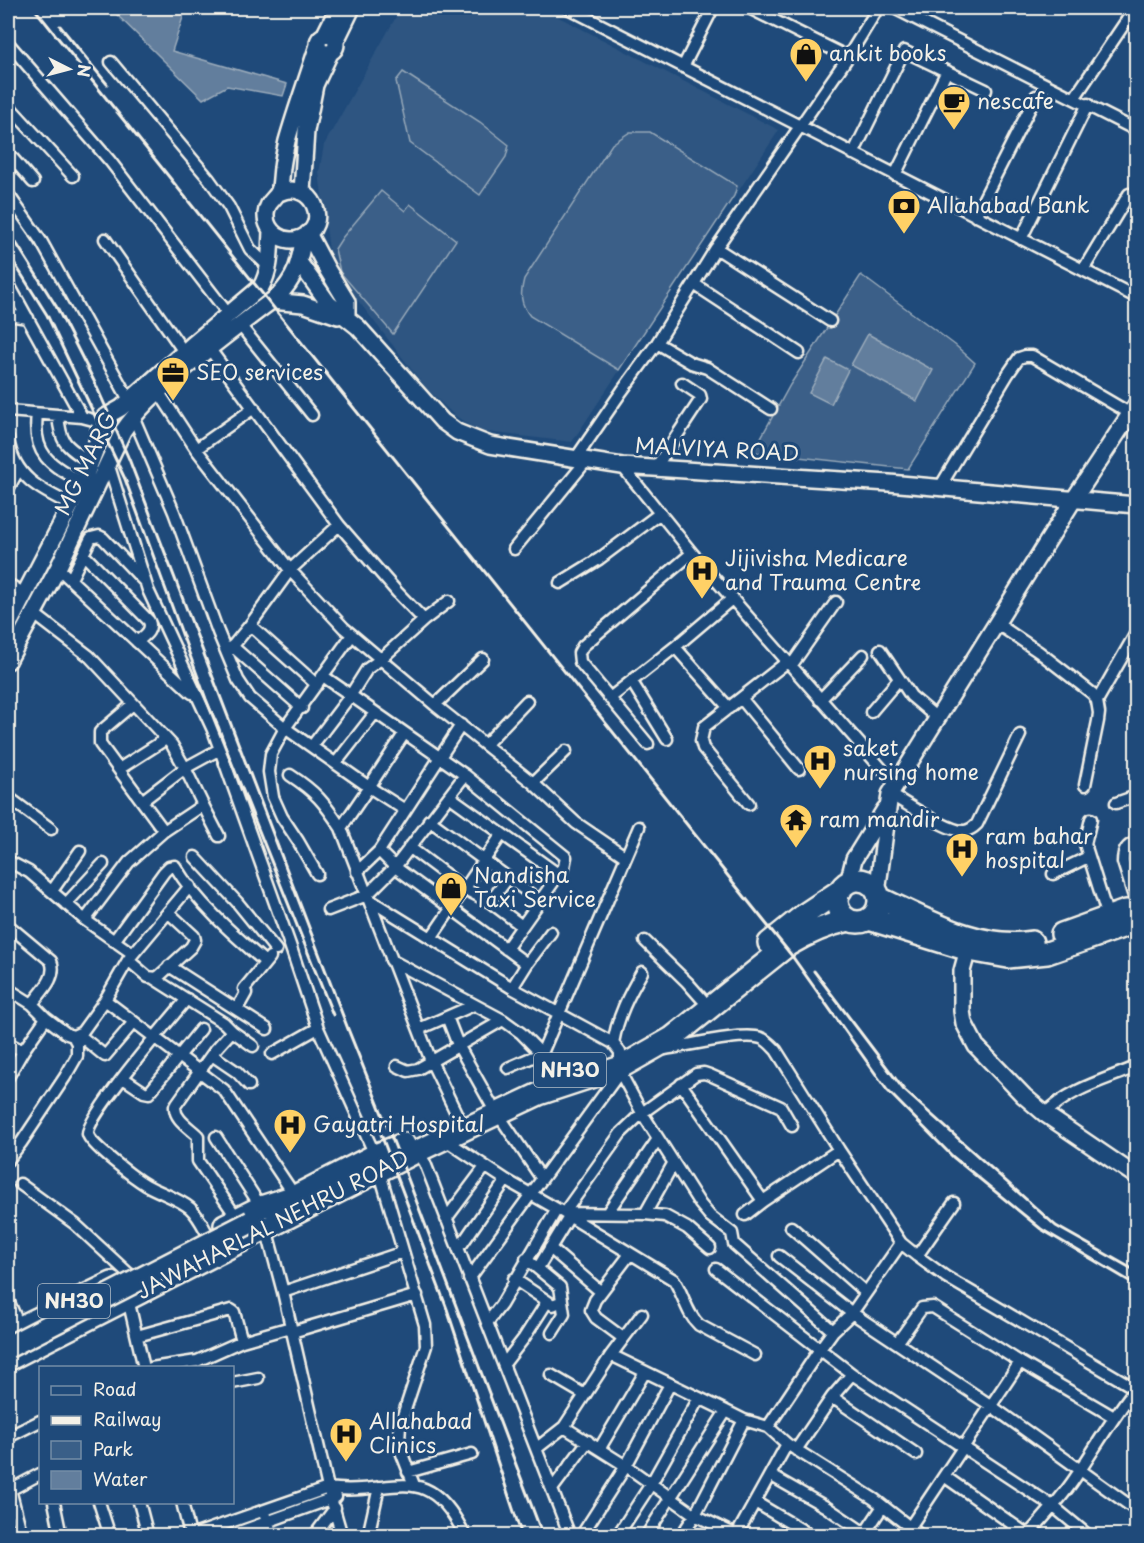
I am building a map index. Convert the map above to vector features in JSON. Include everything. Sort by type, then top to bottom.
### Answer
[{"type":"highway","points":[[1137,905],[1066,932],[1028,942],[970,943],[859,920],[839,909],[838,899],[844,886],[862,880],[872,885],[878,895],[934,923],[970,943],[995,956],[1033,956],[1066,948],[1137,922]]},
{"type":"highway","name":"JAWAHARLAL NEHRU ROAD","points":[[14,1330],[208,1235],[257,1216],[415,1146],[459,1119],[539,1094],[619,1059],[655,1037],[805,914],[844,886]]},
{"type":"highway","points":[[859,920],[876,912],[878,895]]},
{"type":"highway","name":"JAWAHARLAL NEHRU ROAD","points":[[415,1146],[443,1139],[560,1073],[648,1052],[672,1038],[788,945],[818,929],[859,920]]},
{"type":"highway","name":"JAWAHARLAL NEHRU ROAD","points":[[8,1360],[18,1348],[128,1299],[257,1216],[295,1196],[377,1163]]},
{"type":"highway","points":[[18,1348],[257,1216]]},
{"type":"street","points":[[302,192],[306,131],[315,85],[338,8]]},
{"type":"street","points":[[279,193],[283,160],[290,131],[327,44],[352,8]]},
{"type":"street","points":[[568,8],[1136,297]]},
{"type":"street","points":[[683,67],[713,8]]},
{"type":"street","points":[[749,8],[848,57]]},
{"type":"street","points":[[514,549],[582,459],[622,391],[657,343],[716,248],[848,57],[878,8]]},
{"type":"street","points":[[894,8],[1137,130]]},
{"type":"street","points":[[1075,97],[1135,8]]},
{"type":"street","points":[[8,43],[110,161],[234,320],[312,415]]},
{"type":"street","points":[[853,154],[904,51],[986,90]]},
{"type":"street","points":[[111,62],[209,179],[229,207],[250,249],[269,267]]},
{"type":"street","points":[[895,175],[947,71]]},
{"type":"street","points":[[975,216],[1036,96]]},
{"type":"street","points":[[1021,239],[1088,104]]},
{"type":"street","points":[[8,105],[74,176]]},
{"type":"street","points":[[8,153],[33,182]]},
{"type":"street","points":[[290,190],[302,192],[311,200],[316,211],[315,223],[306,235],[286,240],[275,235],[271,230],[266,213],[270,201],[279,193],[290,190]]},
{"type":"street","points":[[8,194],[41,241],[129,400]]},
{"type":"street","points":[[1083,270],[1129,194]]},
{"type":"street","name":"MG MARG","points":[[8,661],[58,568],[123,431],[133,416],[158,391],[209,348],[261,287],[269,267],[271,230]]},
{"type":"street","points":[[272,301],[303,304],[347,318],[347,302],[306,235]]},
{"type":"street","name":"MG MARG","points":[[9,620],[72,504],[95,451],[101,422],[105,417],[121,408],[184,352],[234,320],[272,301],[286,288],[296,274],[306,235]]},
{"type":"street","points":[[105,239],[184,352]]},
{"type":"street","points":[[716,248],[830,321]]},
{"type":"street","name":"MALVIYA ROAD","points":[[299,262],[328,304],[358,327],[442,420],[457,432],[490,445],[622,466],[656,466],[940,487],[1137,506]]},
{"type":"street","points":[[8,283],[82,417]]},
{"type":"street","points":[[694,284],[799,353]]},
{"type":"street","points":[[8,315],[28,318]]},
{"type":"street","points":[[657,343],[691,363],[707,368],[771,409]]},
{"type":"street","points":[[209,348],[339,525],[424,620]]},
{"type":"street","points":[[844,886],[854,859],[937,718],[1074,499],[1134,410],[1072,381],[1037,358],[1025,356],[1019,358],[940,487]]},
{"type":"street","points":[[656,466],[701,399],[700,395],[682,383]]},
{"type":"street","points":[[158,391],[196,449],[290,570],[352,635],[533,783],[576,823],[626,857]]},
{"type":"street","points":[[196,449],[254,408]]},
{"type":"street","points":[[8,411],[82,417],[101,422]]},
{"type":"street","points":[[37,414],[35,430],[38,445],[47,460],[56,468],[82,482]]},
{"type":"street","points":[[58,416],[63,441],[90,462]]},
{"type":"street","points":[[133,416],[230,650],[238,680],[250,698],[285,728],[405,810]]},
{"type":"street","points":[[8,443],[19,469],[28,480],[72,504]]},
{"type":"street","points":[[108,463],[145,581],[220,749],[318,1028],[377,1163],[417,1295],[425,1325],[426,1346],[400,1425],[400,1449],[414,1485]]},
{"type":"street","points":[[622,466],[659,514],[820,700],[891,794],[951,829],[963,832],[971,829],[977,824],[1020,735]]},
{"type":"street","points":[[8,489],[19,469]]},
{"type":"street","points":[[560,583],[599,559],[659,514]]},
{"type":"street","points":[[230,650],[290,570],[339,525]]},
{"type":"street","points":[[71,579],[91,538],[99,536],[145,581]]},
{"type":"street","points":[[648,744],[580,662],[579,653],[583,646],[692,553]]},
{"type":"street","points":[[83,554],[149,621],[151,628],[136,642]]},
{"type":"street","points":[[58,568],[197,697]]},
{"type":"street","points":[[8,584],[25,594]]},
{"type":"street","points":[[610,698],[733,598]]},
{"type":"street","points":[[312,746],[350,696],[367,669],[449,601]]},
{"type":"street","points":[[749,804],[703,748],[701,741],[704,727],[789,664],[836,602]]},
{"type":"street","points":[[33,613],[89,656],[166,739],[185,768],[219,836]]},
{"type":"street","points":[[996,623],[1039,652],[1093,694],[1097,701],[1099,713],[1085,786]]},
{"type":"street","points":[[250,625],[320,681],[375,712],[465,775],[566,857],[564,867],[506,949]]},
{"type":"street","points":[[1097,701],[1137,633]]},
{"type":"street","points":[[317,874],[282,817],[273,797],[269,772],[271,754],[285,728],[302,708],[352,635]]},
{"type":"street","points":[[675,647],[729,708]]},
{"type":"street","points":[[230,650],[302,708]]},
{"type":"street","points":[[880,650],[911,696],[937,718]]},
{"type":"street","points":[[820,700],[863,655]]},
{"type":"street","points":[[435,705],[483,659]]},
{"type":"street","points":[[871,712],[899,679]]},
{"type":"street","points":[[632,682],[667,739]]},
{"type":"street","points":[[741,698],[799,769]]},
{"type":"street","points":[[485,745],[528,701]]},
{"type":"street","points":[[133,704],[100,732],[100,744],[164,831]]},
{"type":"street","points":[[336,763],[375,712]]},
{"type":"street","points":[[357,872],[379,851],[461,726]]},
{"type":"street","points":[[341,828],[404,734]]},
{"type":"street","points":[[118,769],[166,739]]},
{"type":"street","points":[[142,801],[185,768],[220,749]]},
{"type":"street","points":[[533,783],[566,751]]},
{"type":"street","points":[[290,775],[309,787],[323,800],[341,828],[431,1060],[459,1119]]},
{"type":"street","points":[[328,910],[368,897],[395,867],[465,775]]},
{"type":"street","points":[[878,895],[891,794]]},
{"type":"street","points":[[8,796],[51,829]]},
{"type":"street","points":[[449,796],[558,874]]},
{"type":"street","points":[[1116,803],[1137,796]]},
{"type":"street","points":[[85,920],[129,862],[164,831],[203,805]]},
{"type":"street","points":[[1091,819],[1084,844],[1108,917]]},
{"type":"street","points":[[429,820],[540,901]]},
{"type":"street","points":[[431,938],[484,860],[519,820]]},
{"type":"street","points":[[508,1068],[542,1053],[639,827]]},
{"type":"street","points":[[1137,842],[1129,845],[1124,850],[1123,856],[1137,905]]},
{"type":"street","points":[[409,847],[465,889],[489,902],[522,926]]},
{"type":"street","points":[[52,891],[80,851]]},
{"type":"street","points":[[379,851],[395,867],[527,964]]},
{"type":"street","points":[[195,857],[237,902],[276,951]]},
{"type":"street","points":[[1053,874],[1088,857]]},
{"type":"street","points":[[8,861],[29,872],[85,920],[114,941],[148,977],[224,1023],[231,1031],[253,1046]]},
{"type":"street","points":[[66,904],[103,864]]},
{"type":"street","points":[[114,941],[169,867],[175,866],[232,934],[265,962]]},
{"type":"street","points":[[489,902],[508,878]]},
{"type":"street","points":[[75,1035],[82,1032],[105,1000],[130,957],[190,886]]},
{"type":"street","points":[[368,897],[512,988],[559,1013],[619,1059]]},
{"type":"street","points":[[153,978],[157,978],[192,947],[195,940],[194,936],[168,912]]},
{"type":"street","points":[[9,929],[51,961],[54,967],[51,980],[32,1004]]},
{"type":"street","points":[[512,988],[551,932]]},
{"type":"street","points":[[645,941],[702,999]]},
{"type":"street","points":[[970,943],[962,971],[961,996],[963,1023],[976,1046],[1024,1096],[1045,1113],[1137,1176]]},
{"type":"street","points":[[237,1009],[246,993],[244,989],[265,962],[276,951],[290,945]]},
{"type":"street","points":[[391,960],[503,1020],[521,1033],[560,1073]]},
{"type":"street","points":[[169,966],[267,1029]]},
{"type":"street","points":[[642,972],[625,1000],[619,1016],[619,1059],[642,1113],[687,1186],[710,1216],[732,1233],[734,1244],[833,1331]]},
{"type":"street","points":[[8,989],[32,1004],[67,1034],[75,1035],[105,1056],[134,1022]]},
{"type":"street","points":[[187,999],[123,1078],[90,1125],[88,1133],[89,1138],[99,1149],[144,1184],[189,1207],[208,1235]]},
{"type":"street","points":[[105,1000],[224,1090],[295,1196]]},
{"type":"street","points":[[419,1029],[474,1005]]},
{"type":"street","points":[[447,1017],[458,1045],[494,1109],[542,1179]]},
{"type":"street","points":[[8,1077],[22,1051],[46,1018]]},
{"type":"street","points":[[397,1066],[412,1071],[503,1020]]},
{"type":"street","points":[[272,1054],[318,1028]]},
{"type":"street","points":[[123,1078],[149,1093],[201,1029]]},
{"type":"street","points":[[231,1031],[175,1106],[175,1114],[198,1136],[198,1161],[257,1216]]},
{"type":"street","points":[[8,1160],[73,1063],[78,1050],[75,1035]]},
{"type":"street","points":[[648,1052],[743,1036],[761,1038],[776,1050],[839,1150],[902,1243],[946,1276],[1136,1389],[1114,1417],[1054,1507],[1028,1535],[944,1476]]},
{"type":"street","points":[[8,1043],[22,1051]]},
{"type":"street","points":[[212,1055],[237,1072],[249,1085]]},
{"type":"street","points":[[469,1279],[532,1194],[619,1059]]},
{"type":"street","points":[[1045,1113],[1057,1101],[1070,1093],[1137,1067]]},
{"type":"street","points":[[487,1323],[501,1305],[526,1259],[563,1213],[621,1133],[642,1113],[696,1074],[710,1075],[781,1107],[792,1126]]},
{"type":"street","points":[[681,1084],[763,1201]]},
{"type":"street","points":[[216,1137],[257,1216],[283,1292],[328,1488],[342,1536]]},
{"type":"street","points":[[443,1139],[506,1180],[674,1280],[689,1314],[699,1325],[754,1355]]},
{"type":"street","points":[[607,1213],[658,1139]]},
{"type":"street","points":[[415,1146],[425,1163],[570,1536]]},
{"type":"street","points":[[745,1215],[839,1150]]},
{"type":"street","points":[[645,1214],[673,1164]]},
{"type":"street","points":[[446,1220],[485,1167]]},
{"type":"street","points":[[462,1244],[506,1180]]},
{"type":"street","points":[[20,1184],[75,1224],[129,1274]]},
{"type":"street","points":[[917,1256],[954,1203]]},
{"type":"street","points":[[563,1213],[665,1216],[687,1228],[710,1248]]},
{"type":"street","points":[[538,1268],[550,1248],[563,1213]]},
{"type":"street","points":[[791,1227],[866,1293]]},
{"type":"street","points":[[768,1427],[833,1331],[852,1313],[902,1243]]},
{"type":"street","points":[[550,1248],[601,1292]]},
{"type":"street","points":[[283,1292],[404,1252]]},
{"type":"street","points":[[623,1338],[592,1315],[591,1306],[630,1254]]},
{"type":"street","points":[[779,1256],[852,1313],[990,1405],[1137,1510]]},
{"type":"street","points":[[526,1259],[560,1287],[565,1311],[552,1334]]},
{"type":"street","points":[[716,1269],[852,1374],[1054,1507],[1089,1536]]},
{"type":"street","points":[[514,1279],[547,1302],[555,1305],[562,1301]]},
{"type":"street","points":[[164,1366],[197,1361],[242,1341],[417,1295]]},
{"type":"street","points":[[128,1299],[144,1366]]},
{"type":"street","points":[[8,1300],[18,1348]]},
{"type":"street","points":[[504,1364],[547,1302]]},
{"type":"street","points":[[897,1343],[922,1308],[933,1307],[1020,1362],[1114,1417]]},
{"type":"street","points":[[137,1336],[231,1310],[234,1312],[242,1341]]},
{"type":"street","points":[[537,1448],[564,1427],[611,1355],[642,1314]]},
{"type":"street","points":[[611,1355],[744,1420],[768,1427],[792,1447],[883,1506],[921,1536]]},
{"type":"street","points":[[910,1527],[1020,1362]]},
{"type":"street","points":[[600,1448],[645,1372]]},
{"type":"street","points":[[564,1427],[600,1448],[695,1515],[736,1535],[770,1475],[852,1374]]},
{"type":"street","points":[[551,1375],[585,1395]]},
{"type":"street","points":[[234,1383],[258,1378]]},
{"type":"street","points":[[581,1536],[626,1466],[670,1384]]},
{"type":"street","points":[[832,1397],[916,1454]]},
{"type":"street","points":[[617,1536],[651,1484],[699,1398]]},
{"type":"street","points":[[646,1536],[726,1411]]},
{"type":"street","points":[[681,1536],[695,1515],[744,1420]]},
{"type":"street","points":[[8,1437],[39,1422]]},
{"type":"street","points":[[552,1488],[588,1441]]},
{"type":"street","points":[[408,1472],[472,1454]]},
{"type":"street","points":[[22,1536],[9,1490],[39,1475]]},
{"type":"street","points":[[770,1475],[826,1507],[866,1535],[883,1506]]},
{"type":"street","points":[[182,1504],[190,1536],[328,1488],[346,1490],[398,1484],[414,1485],[428,1490],[442,1501],[456,1516],[465,1536]]},
{"type":"street","points":[[368,1536],[379,1487]]},
{"type":"street","points":[[314,1536],[333,1504],[346,1490]]},
{"type":"street","points":[[754,1502],[812,1536]]},
{"type":"street","points":[[54,1504],[62,1536]]},
{"type":"street","points":[[99,1504],[110,1536]]},
{"type":"street","points":[[139,1504],[148,1536]]},
{"type":"street","points":[[231,1535],[267,1522],[333,1504]]},
{"type":"street","points":[[262,1510],[273,1536]]},
{"type":"shaded area","points":[[401,8],[541,8],[779,130],[572,442],[478,431],[454,415],[426,388],[331,266],[319,172],[324,145]]},
{"type":"green space","points":[[403,72],[480,122],[509,145],[506,157],[480,195],[410,143],[396,81]]},
{"type":"green space","points":[[630,132],[650,132],[737,186],[734,196],[619,370],[530,316],[524,307],[522,294],[524,279],[612,144]]},
{"type":"green space","points":[[381,191],[405,211],[410,204],[456,240],[393,334],[340,272],[335,249]]},
{"type":"green space","points":[[861,275],[955,345],[975,363],[908,469],[753,452],[790,385]]},
{"type":"water","points":[[110,8],[186,8],[172,51],[287,84],[283,96],[227,86],[203,99]]},
{"type":"water","points":[[868,334],[933,370],[917,401],[851,365]]},
{"type":"water","points":[[827,359],[848,370],[831,404],[809,393]]},
{"type":"railway","points":[[34,8],[792,956],[887,1090],[953,1157],[1041,1229],[1136,1285]]},
{"type":"railway","points":[[60,26],[107,84]]},
{"type":"railway","points":[[8,230],[56,306],[95,383],[129,459],[348,1029],[405,1171],[543,1536]]},
{"type":"railway","points":[[8,253],[47,315],[125,479],[206,699],[333,1015]]},
{"type":"railway","points":[[814,971],[904,1090],[1056,1226],[1136,1271]]},
{"type":"railway","points":[[376,1121],[447,1309],[522,1536]]},
{"type":"place","name":"ankit books","points":[[806,83]]},
{"type":"place","name":"nescafe","points":[[954,131]]},
{"type":"place","name":"Allahabad Bank","points":[[904,235]]},
{"type":"place","name":"SEO services","points":[[173,402]]},
{"type":"place","name":"Jijivisha Medicare and Trauma Centre","points":[[702,600]]},
{"type":"place","name":"saket nursing home","points":[[820,790]]},
{"type":"place","name":"ram mandir","points":[[796,849]]},
{"type":"place","name":"ram bahar hospital","points":[[962,878]]},
{"type":"place","name":"Nandisha Taxi Service","points":[[451,917]]},
{"type":"place","name":"Gayatri Hospital","points":[[290,1154]]},
{"type":"place","name":"Allahabad Clinics","points":[[346,1463]]}]
